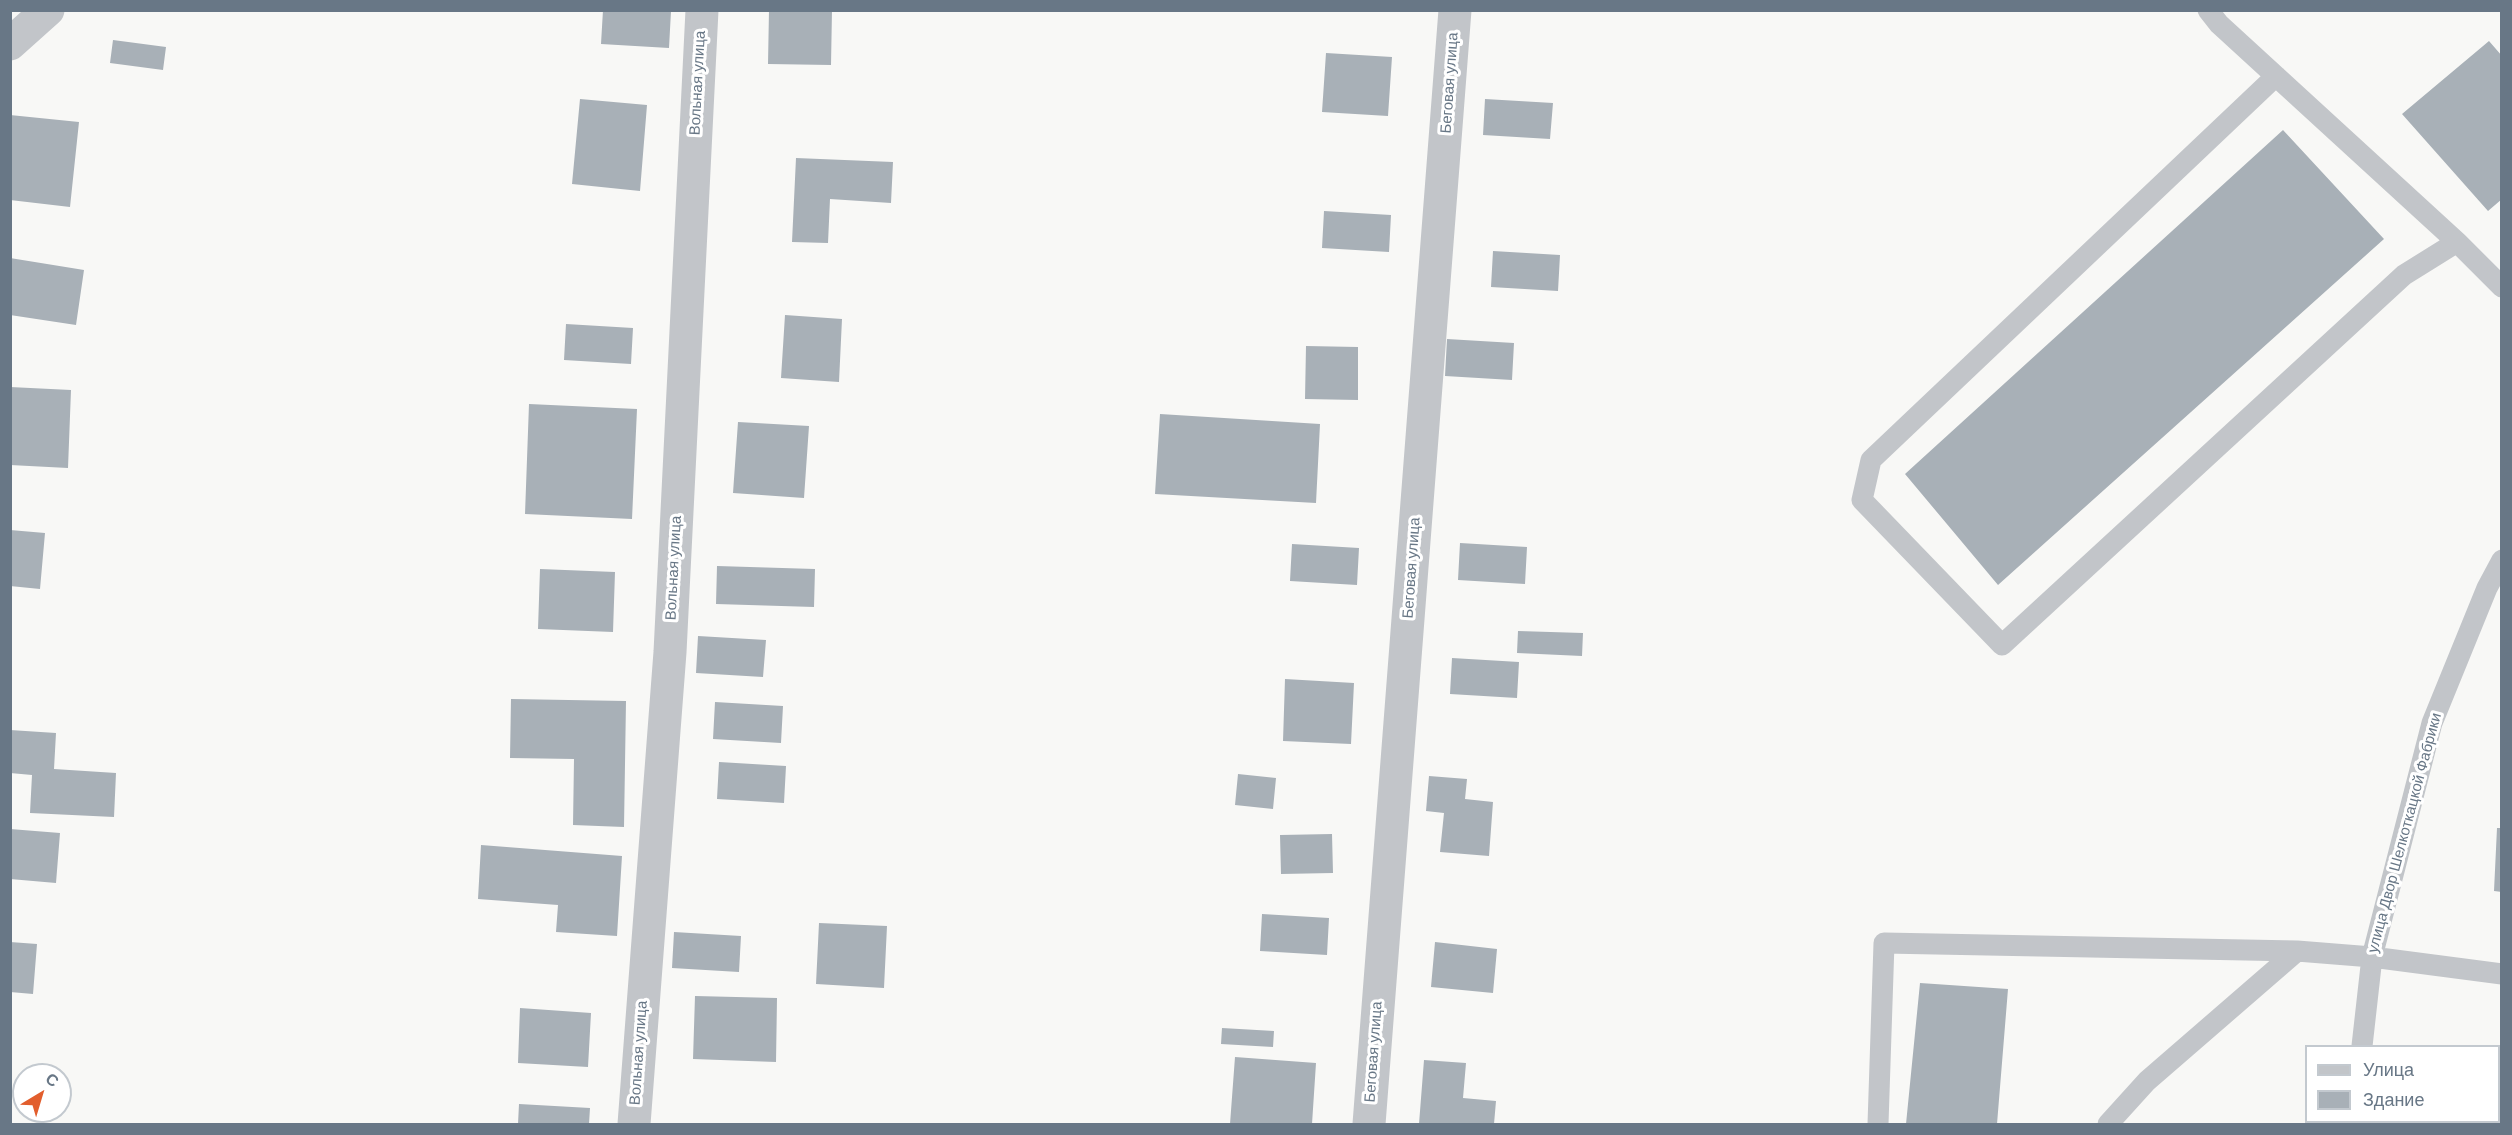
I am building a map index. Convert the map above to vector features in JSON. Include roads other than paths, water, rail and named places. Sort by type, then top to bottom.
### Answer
[{"type":"street","points":[[10,44],[48,10]]},
{"type":"street","name":"Вольная улица","points":[[634,1125],[670,652],[702,10]]},
{"type":"street","name":"Беговая улица","points":[[1369,1125],[1455,10]]},
{"type":"lane","points":[[2208,10],[2219,24],[2457,242],[2498,276]]},
{"type":"lane","points":[[2276,76],[1871,460],[1862,500],[2002,645],[2404,275],[2457,242]]},
{"type":"lane","name":"улица Двор Шелкоткацкой Фабрики","points":[[2362,1045],[2372,957],[2432,723],[2487,588],[2502,560]]},
{"type":"lane","points":[[1878,1125],[1884,943],[2297,951],[2372,957],[2502,974]]},
{"type":"lane","points":[[2108,1125],[2147,1081],[2297,951]]}]
